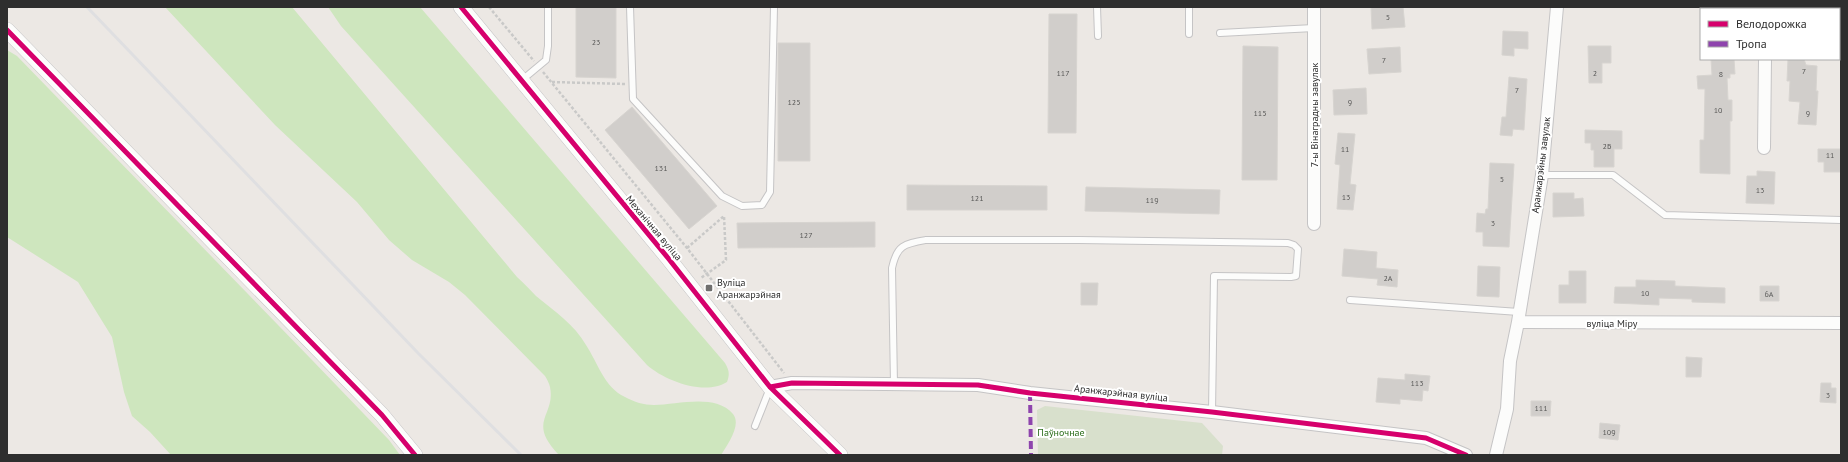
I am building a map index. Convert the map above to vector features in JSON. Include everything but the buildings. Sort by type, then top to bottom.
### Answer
[{"type":"street","name":"Механічная вуліца","points":[[461,7],[668,258],[770,386],[840,455]]},
{"type":"street","name":"7-ы Вінаградны завулак","points":[[1314,7],[1314,224]]},
{"type":"street","name":"Аранжарэйны завулак","points":[[1518,317],[1542,175],[1557,7]]},
{"type":"street","points":[[7,30],[382,415],[415,455]]},
{"type":"street","points":[[1764,148],[1765,60]]},
{"type":"street","points":[[1496,455],[1507,409],[1510,360],[1518,317]]},
{"type":"street","name":"вуліца Міру","points":[[1518,317],[1841,324]]},
{"type":"street","name":"Аранжарэйная вуліца","points":[[770,386],[792,383],[978,385],[1030,393],[1212,412],[1426,438],[1466,455]]},
{"type":"lane","points":[[521,81],[546,60],[548,46],[548,7]]},
{"type":"lane","points":[[630,7],[633,99],[722,196],[742,206],[762,205],[770,192],[774,7]]},
{"type":"lane","points":[[1097,7],[1098,36]]},
{"type":"lane","points":[[1188,7],[1189,34]]},
{"type":"lane","points":[[1220,33],[1314,28]]},
{"type":"lane","points":[[1542,175],[1613,175],[1665,215],[1841,220]]},
{"type":"lane","points":[[894,385],[892,268],[895,254],[907,243],[926,240],[1079,240],[1288,243],[1294,245],[1298,249],[1296,276],[1214,276],[1212,412]]},
{"type":"lane","points":[[1350,300],[1518,317]]},
{"type":"lane","points":[[755,426],[770,386]]},
{"type":"path","points":[[490,7],[687,248],[792,383]]},
{"type":"path","points":[[551,82],[632,84]]},
{"type":"path","points":[[687,248],[724,216],[726,260],[700,277]]},
{"type":"path","points":[[720,303],[726,299]]},
{"type":"green space","points":[[165,7],[292,7],[517,277],[576,331],[586,345],[602,374],[618,393],[635,402],[643,404],[654,405],[706,402],[725,408],[733,414],[736,424],[735,429],[730,441],[721,455],[559,455],[549,444],[543,426],[551,397],[550,387],[545,376],[465,295],[449,282],[412,260],[389,240],[357,202],[275,125]]},
{"type":"green space","points":[[328,7],[420,7],[725,363],[729,372],[727,382],[708,388],[686,385],[664,376],[647,365],[341,26]]},
{"type":"green space","points":[[7,50],[17,56],[312,360],[389,440],[400,455],[171,455],[150,432],[132,416],[124,392],[112,337],[78,282],[7,237]]},
{"type":"green space","name":"Паўночнае","points":[[1045,406],[1202,423],[1223,446],[1222,455],[1038,455],[1037,410]]},
{"type":"railway","points":[[87,7],[418,353],[521,455]]},
{"type":"marked path","points":[[1030,393],[1031,455]]},
{"type":"cycle path","points":[[461,7],[668,258],[770,387],[840,455]]},
{"type":"cycle path","points":[[7,30],[382,415],[415,455]]},
{"type":"cycle path","points":[[770,387],[792,383],[978,385],[1030,393],[1212,412],[1426,438],[1466,455]]},
{"type":"place","name":"Вуліца Аранжарэйная","points":[[709,288]]}]
